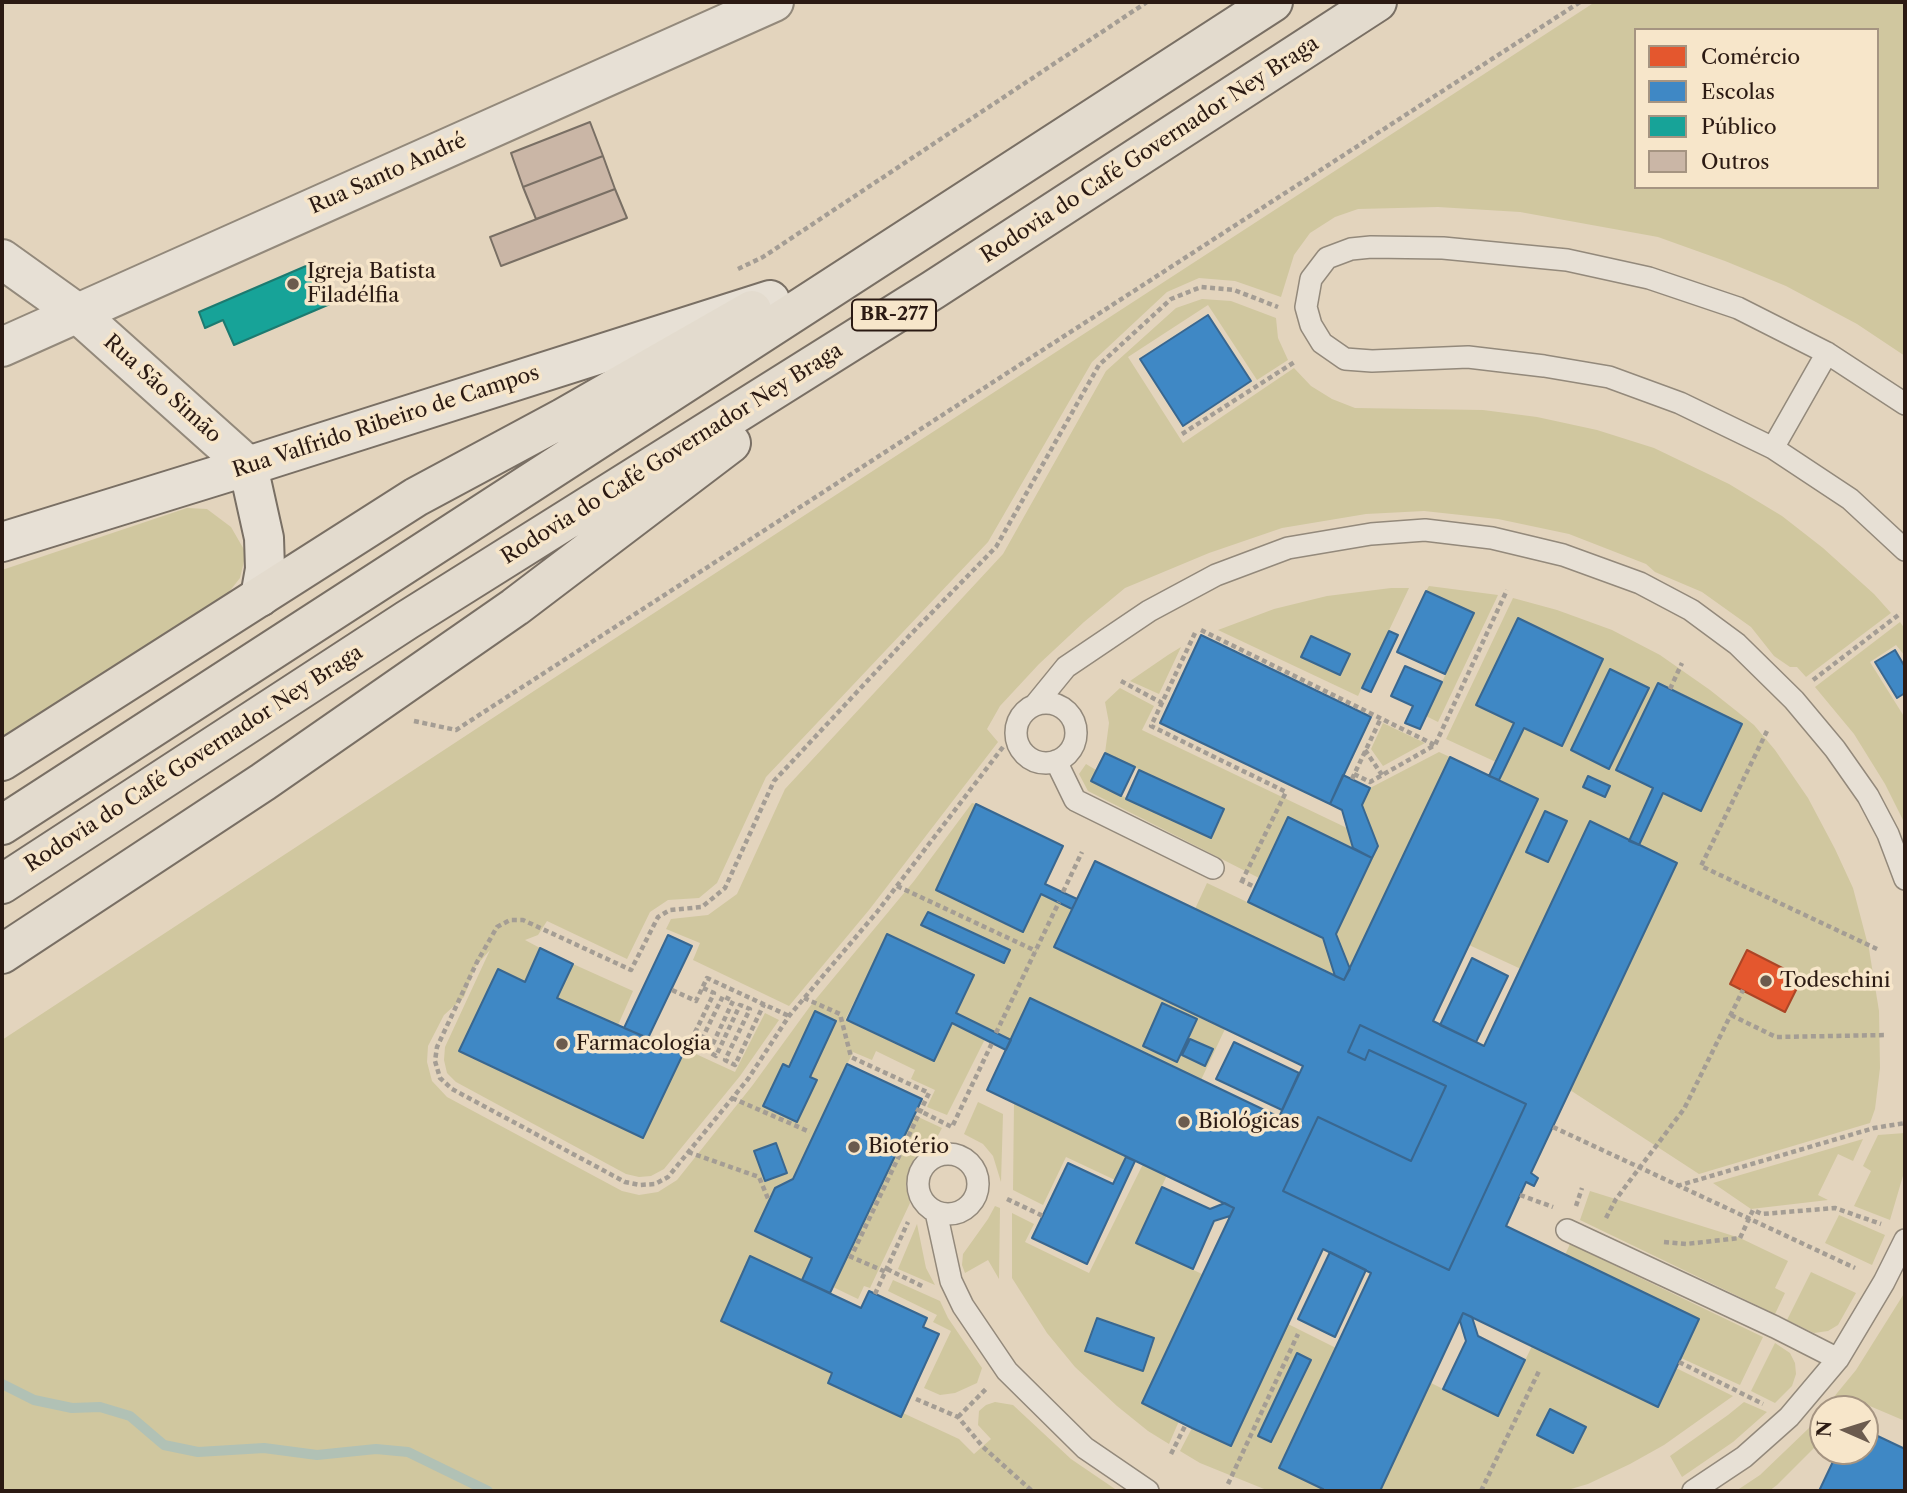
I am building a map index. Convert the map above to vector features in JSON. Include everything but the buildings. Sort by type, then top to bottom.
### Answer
[{"type":"highway","name":"BR-277","points":[[2,825],[1273,2]]},
{"type":"highway","name":"Rodovia do Café Governador Ney Braga","points":[[2,884],[407,620],[933,290],[1377,2]]},
{"type":"highway","points":[[2,761],[416,497],[563,418],[770,300],[986,187]]},
{"type":"highway","points":[[2,954],[263,782],[515,607],[933,290]]},
{"type":"street","name":"Rua Santo André","points":[[2,347],[774,2]]},
{"type":"street","name":"Rua São Simão","points":[[2,259],[76,312],[248,466]]},
{"type":"street","name":"Rua Valfrido Ribeiro de Campos","points":[[2,542],[770,300]]},
{"type":"street","points":[[248,466],[264,538],[265,569],[260,597]]},
{"type":"lane","points":[[1905,404],[1827,353],[1738,308],[1649,278],[1567,260],[1443,248],[1371,247],[1351,249],[1327,258],[1311,279],[1306,307],[1311,325],[1322,343],[1345,359],[1372,361],[1468,357],[1609,377],[1680,403],[1773,447],[1850,499],[1905,550]]},
{"type":"lane","points":[[1773,447],[1827,353]]},
{"type":"lane","points":[[1035,705],[1058,705],[1068,712],[1074,722],[1076,734],[1073,745],[1066,755],[1056,761],[1045,763],[1024,753],[1016,732],[1018,720],[1025,711],[1035,705],[1066,667],[1149,611],[1216,575],[1287,548],[1371,534],[1425,530],[1492,538],[1563,555],[1640,583],[1691,610],[1737,644],[1794,700],[1835,749],[1868,796],[1888,834],[1905,879]]},
{"type":"lane","points":[[1056,761],[1075,800],[1213,867]]},
{"type":"lane","points":[[936,1212],[951,1281],[963,1306],[1007,1371],[1085,1448],[1148,1491]]},
{"type":"lane","points":[[1567,1230],[1838,1359]]},
{"type":"lane","points":[[1693,1491],[1744,1457],[1789,1417],[1838,1359],[1884,1283],[1905,1240]]},
{"type":"path","points":[[726,275],[763,257],[1147,2]]},
{"type":"path","points":[[365,710],[456,730],[1580,2]]},
{"type":"path","points":[[1003,747],[897,886],[789,1016],[748,1079],[668,1177],[655,1184],[625,1182],[452,1089],[440,1078],[435,1061],[437,1047],[497,926],[510,920],[523,920],[631,970],[659,917],[670,910],[702,907],[725,888],[774,781],[996,547],[1099,365],[1171,299],[1201,287],[1234,290],[1278,307]]},
{"type":"path","points":[[1182,434],[1296,361]]},
{"type":"path","points":[[1218,403],[1221,409]]},
{"type":"path","points":[[1381,718],[1353,776],[1370,782],[1436,745],[1507,590]]},
{"type":"path","points":[[1812,681],[1901,613]]},
{"type":"path","points":[[1202,630],[1436,745]]},
{"type":"path","points":[[1195,633],[1151,726],[1286,793],[1242,881]]},
{"type":"path","points":[[1670,689],[1682,663]]},
{"type":"path","points":[[1121,681],[1162,703]]},
{"type":"path","points":[[1766,730],[1701,866],[1877,948]]},
{"type":"path","points":[[1366,750],[1382,775]]},
{"type":"path","points":[[1063,892],[1082,852]]},
{"type":"path","points":[[897,886],[1035,951]]},
{"type":"path","points":[[996,1032],[1059,902]]},
{"type":"path","points":[[672,990],[696,1001],[707,978],[789,1016]]},
{"type":"path","points":[[703,988],[714,993],[690,1043],[698,1047],[723,996],[733,1001],[709,1052],[716,1056],[740,1005],[750,1009],[725,1060],[735,1065],[764,1004]]},
{"type":"path","points":[[1602,1225],[1616,1199],[1684,1109],[1743,990]]},
{"type":"path","points":[[804,998],[840,1014],[851,1057],[929,1093],[918,1110],[849,1256],[934,1292]]},
{"type":"path","points":[[1731,1014],[1776,1037],[1886,1035]]},
{"type":"path","points":[[918,1110],[952,1127],[992,1043]]},
{"type":"path","points":[[732,1098],[779,1116],[810,1132]]},
{"type":"path","points":[[1678,1186],[1874,1128],[1905,1123]]},
{"type":"path","points":[[1553,1127],[1855,1269]]},
{"type":"path","points":[[688,1152],[759,1177],[769,1201]]},
{"type":"path","points":[[1007,1199],[1043,1216]]},
{"type":"path","points":[[1740,1238],[1753,1210],[1762,1214],[1835,1208],[1882,1225]]},
{"type":"path","points":[[875,1294],[909,1220]]},
{"type":"path","points":[[1228,1484],[1298,1334]]},
{"type":"path","points":[[1679,1363],[1770,1408]]},
{"type":"path","points":[[1481,1491],[1539,1371]]},
{"type":"path","points":[[958,1417],[986,1390]]},
{"type":"path","points":[[916,1399],[958,1417],[983,1447],[1032,1491]]},
{"type":"path","points":[[1171,1454],[1186,1424]]},
{"type":"shaded area","points":[[1595,2],[1905,2],[1905,356],[1857,324],[1786,286],[1725,261],[1658,237],[1520,212],[1438,207],[1358,209],[1335,217],[1310,233],[1294,255],[1281,297],[1235,281],[1199,278],[1167,292],[1092,362],[988,542],[766,777],[717,883],[699,898],[668,900],[650,912],[627,959],[547,921],[538,935],[525,940],[540,948],[525,982],[460,1051],[643,1138],[685,1049],[735,1072],[765,1013],[779,1020],[740,1076],[664,1169],[651,1176],[626,1174],[456,1082],[447,1073],[445,1047],[490,950],[475,967],[464,997],[444,1015],[428,1046],[427,1062],[432,1081],[447,1097],[622,1191],[639,1195],[658,1192],[677,1180],[752,1086],[811,1005],[914,881],[972,803],[976,804],[936,890],[1022,932],[1041,894],[1072,909],[1054,948],[1225,1029],[1201,1080],[1031,998],[1011,1040],[956,1013],[975,974],[888,934],[845,1020],[933,1061],[952,1023],[985,1039],[947,1115],[927,1107],[935,1090],[911,1079],[915,1070],[876,1051],[872,1060],[853,1052],[793,1179],[775,1188],[764,1211],[768,1218],[760,1234],[812,1258],[802,1280],[750,1256],[721,1320],[832,1373],[828,1383],[900,1417],[903,1413],[959,1439],[974,1454],[991,1439],[978,1425],[979,1411],[995,1402],[1013,1405],[1071,1459],[1118,1491],[2,1491],[2,1040]]},
{"type":"shaded area","points":[[1202,299],[1231,301],[1276,318],[1278,338],[1288,360],[1257,380],[1208,305],[1128,357],[1183,443],[1294,368],[1311,386],[1332,399],[1355,408],[1483,410],[1537,417],[1597,430],[1654,448],[1729,484],[1782,516],[1823,548],[1891,613],[1806,677],[1797,667],[1790,667],[1774,656],[1751,627],[1702,592],[1655,572],[1646,564],[1569,534],[1498,519],[1424,511],[1366,514],[1282,528],[1209,553],[1125,588],[1039,664],[1000,706],[987,729],[998,742],[869,910],[789,1006],[693,960],[700,943],[666,929],[671,919],[708,915],[737,894],[785,789],[1003,554],[1106,371],[1176,308]]},
{"type":"shaded area","points":[[187,508],[207,509],[231,527],[246,553],[240,578],[221,602],[2,742],[2,570]]},
{"type":"shaded area","points":[[1429,586],[1498,595],[1438,722],[1426,716],[1474,614],[1426,591]]},
{"type":"shaded area","points":[[1409,588],[1358,696],[1218,630],[1274,609],[1327,596]]},
{"type":"shaded area","points":[[1513,598],[1557,610],[1612,630],[1660,655],[1754,725],[1808,798],[1853,888],[1869,949],[1879,1011],[1880,1068],[1875,1109],[1870,1123],[1699,1174],[1570,1090],[1677,864],[1639,845],[1663,793],[1701,810],[1742,724],[1658,683],[1616,770],[1653,788],[1629,841],[1521,969],[1469,945],[1499,780],[1524,728],[1562,745],[1603,659],[1518,618],[1514,723],[1496,762],[1446,739]],"holes":[[[1610,670],[1649,688],[1609,769],[1571,750]]]},
{"type":"shaded area","points":[[1900,622],[1905,629],[1905,656],[1896,645],[1870,662],[1905,718],[1905,824],[1885,784],[1854,734],[1815,687]]},
{"type":"shaded area","points":[[1181,647],[1159,694],[1130,681],[1168,655]]},
{"type":"shaded area","points":[[1120,688],[1154,706],[1142,730],[1347,828],[1353,848],[1288,818],[1259,878],[1088,791],[1079,774],[1086,764],[1096,770],[1091,781],[1211,838],[1224,810],[1105,753],[1109,723],[1105,702]]},
{"type":"shaded area","points":[[1383,723],[1425,743],[1383,766],[1371,749]]},
{"type":"shaded area","points":[[1439,752],[1450,757],[1350,969],[1336,934],[1378,846],[1362,805],[1370,788]]},
{"type":"shaded area","points":[[1207,883],[1323,938],[1335,976],[1195,909]]},
{"type":"shaded area","points":[[573,964],[633,991],[618,1025],[557,998]]},
{"type":"shaded area","points":[[978,1102],[1003,1114],[1001,1182],[993,1156],[983,1144],[964,1134]]},
{"type":"shaded area","points":[[1014,1103],[1126,1157],[1115,1180],[1066,1157],[1043,1205],[1013,1190]]},
{"type":"shaded area","points":[[914,1115],[942,1128],[933,1145],[923,1149],[914,1159],[906,1186],[910,1203],[870,1288],[864,1286],[858,1299],[833,1287]]},
{"type":"shaded area","points":[[1905,1133],[1905,1169],[1890,1220],[1854,1206],[1871,1171],[1863,1166],[1878,1135]]},
{"type":"shaded area","points":[[1863,1139],[1853,1161],[1838,1154],[1818,1195],[1828,1200],[1751,1209],[1713,1183]]},
{"type":"shaded area","points":[[1143,1164],[1167,1175],[1136,1243],[1202,1274],[1142,1403],[1179,1421],[1169,1444],[1117,1406],[1075,1367],[1047,1333],[1012,1278],[1012,1213],[1034,1224],[1025,1242],[1089,1273]]},
{"type":"shaded area","points":[[1590,1191],[1740,1238],[1788,1261],[1775,1288],[1785,1293],[1775,1314],[1580,1220]]},
{"type":"shaded area","points":[[995,1206],[1000,1208],[999,1279],[988,1260],[965,1273],[962,1265],[963,1254]]},
{"type":"shaded area","points":[[1839,1215],[1885,1235],[1872,1265],[1825,1243]]},
{"type":"shaded area","points":[[917,1224],[926,1268],[935,1285],[898,1269]]},
{"type":"shaded area","points":[[1570,1244],[1763,1337],[1740,1385],[1681,1358],[1699,1319],[1565,1255]]},
{"type":"shaded area","points":[[1811,1272],[1856,1293],[1838,1325],[1828,1331],[1814,1333],[1787,1320]]},
{"type":"shaded area","points":[[893,1280],[940,1301],[948,1318],[982,1368],[977,1383],[955,1393],[940,1395],[924,1388],[951,1331],[933,1322],[937,1315],[888,1291]]},
{"type":"shaded area","points":[[1905,1292],[1905,1421],[1879,1410],[1879,1395],[1835,1395],[1856,1370]]},
{"type":"shaded area","points":[[1288,1324],[1336,1348],[1279,1468],[1322,1489],[1320,1491],[1269,1491],[1200,1463],[1180,1451],[1192,1428],[1231,1446]]},
{"type":"shaded area","points":[[1775,1343],[1790,1353],[1796,1374],[1792,1386],[1775,1403],[1751,1391]]},
{"type":"shaded area","points":[[1532,1346],[1676,1368],[1733,1396],[1664,1445],[1588,1484],[1564,1491],[1380,1491],[1431,1383],[1498,1416]]},
{"type":"shaded area","points":[[1744,1402],[1767,1412],[1733,1442],[1682,1477],[1670,1456]]},
{"type":"shaded area","points":[[1809,1428],[1809,1453],[1777,1485],[1769,1491],[1736,1491],[1760,1475]]},
{"type":"waterway","points":[[2,1384],[34,1400],[72,1408],[100,1407],[130,1416],[164,1445],[198,1452],[264,1448],[317,1455],[376,1449],[408,1452],[488,1491]]},
{"type":"place","name":"Igreja Batista Filadélfia","points":[[293,284]]},
{"type":"place","name":"Todeschini","points":[[1766,981]]},
{"type":"place","name":"Farmacologia","points":[[562,1044]]},
{"type":"place","name":"Biológicas","points":[[1184,1122]]},
{"type":"place","name":"Biotério","points":[[854,1147]]}]
